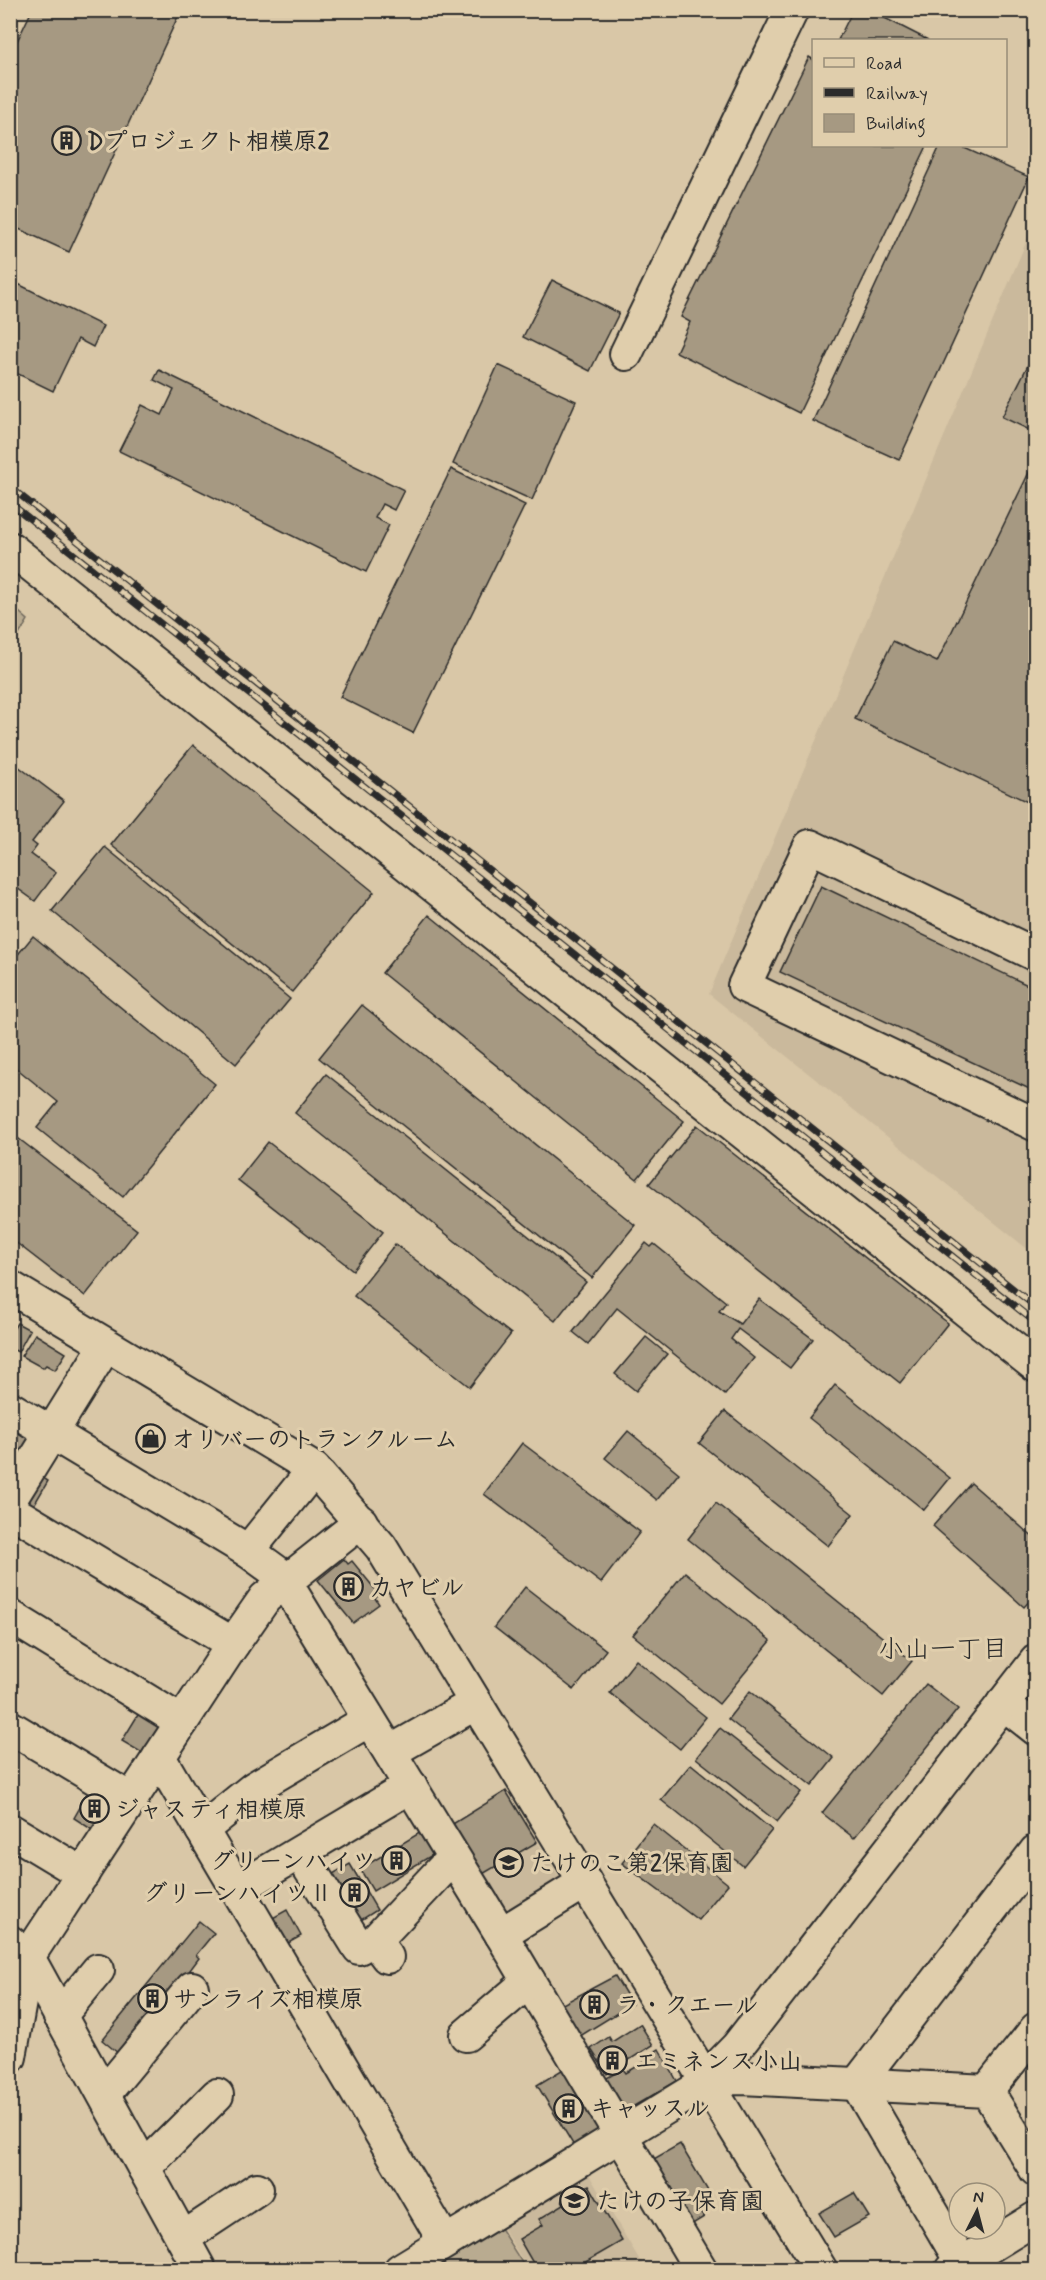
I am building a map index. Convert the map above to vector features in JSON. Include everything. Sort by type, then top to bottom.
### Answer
[{"type":"street","points":[[626,354],[792,10]]},
{"type":"street","points":[[10,548],[1035,1366]]},
{"type":"street","points":[[1035,955],[810,846],[744,986],[1035,1125]]},
{"type":"street","points":[[10,1287],[314,1469],[361,1522],[381,1547],[707,2079],[821,2270]]},
{"type":"street","points":[[10,1500],[106,1345]]},
{"type":"street","points":[[10,1408],[248,1551],[275,1569],[286,1581],[501,1934],[701,2270]]},
{"type":"street","points":[[248,1551],[314,1469]]},
{"type":"street","points":[[10,1510],[233,1644]]},
{"type":"street","points":[[10,2057],[19,1949],[83,1874],[265,1598],[361,1522]]},
{"type":"street","points":[[10,1616],[182,1722]]},
{"type":"street","points":[[400,2270],[622,2136],[695,2090],[707,2079],[744,2038],[1035,1661]]},
{"type":"street","points":[[390,1752],[476,1703]]},
{"type":"street","points":[[1003,1703],[1035,1729]]},
{"type":"street","points":[[202,1830],[255,1788],[369,1720]]},
{"type":"street","points":[[10,1726],[132,1800]]},
{"type":"street","points":[[159,1757],[446,2242]]},
{"type":"street","points":[[238,1889],[411,1786]]},
{"type":"street","points":[[10,1830],[83,1874]]},
{"type":"street","points":[[857,2084],[1035,1851]]},
{"type":"street","points":[[300,1852],[373,1952],[375,1941],[453,1858]]},
{"type":"street","points":[[501,1934],[585,1882]]},
{"type":"street","points":[[19,1949],[104,2094],[200,2270]]},
{"type":"street","points":[[60,2016],[99,1970]]},
{"type":"street","points":[[466,2035],[529,1981]]},
{"type":"street","points":[[104,2094],[192,1988]]},
{"type":"street","points":[[987,2091],[1035,2029]]},
{"type":"street","points":[[707,2079],[741,2078],[987,2091]]},
{"type":"street","points":[[857,2084],[960,2267],[1035,2218]]},
{"type":"street","points":[[987,2091],[1035,2169]]},
{"type":"street","points":[[144,2168],[216,2095]]},
{"type":"street","points":[[183,2238],[257,2189]]},
{"type":"shaded area","points":[[1035,221],[1035,1255],[709,994]]},
{"type":"shaded area","points":[[11,605],[28,620],[11,648]]},
{"type":"shaded area","name":"たけのこ第2保育園","points":[[506,1791],[563,1884],[510,1917],[500,1915],[446,1828]]},
{"type":"shaded area","name":"たけの子保育園","points":[[589,2175],[645,2269],[528,2269],[502,2227]]},
{"type":"shaded area","points":[[500,2228],[526,2269],[431,2269]]},
{"type":"building","name":"Dプロジェクト相模原2","points":[[32,10],[181,10],[69,252],[10,225],[10,56]]},
{"type":"building","points":[[853,10],[869,10],[926,39],[838,39]]},
{"type":"building","points":[[809,57],[812,59],[812,147],[927,147],[799,413],[676,352],[690,322],[681,317]]},
{"type":"building","points":[[940,147],[962,147],[1029,177],[899,460],[813,421]]},
{"type":"building","points":[[10,280],[103,326],[93,347],[78,339],[53,391],[10,370]]},
{"type":"building","points":[[552,280],[619,313],[590,371],[523,337]]},
{"type":"building","points":[[1036,349],[1036,433],[1002,417]]},
{"type":"building","points":[[498,365],[576,401],[532,500],[453,464]]},
{"type":"building","points":[[159,370],[404,490],[394,510],[382,504],[375,518],[389,525],[366,572],[119,451],[142,405],[162,415],[174,390],[154,380]]},
{"type":"building","points":[[1036,458],[1036,806],[855,719],[893,641],[937,662]]},
{"type":"building","points":[[451,469],[525,505],[413,733],[340,697]]},
{"type":"building","points":[[193,745],[374,892],[292,992],[111,845]]},
{"type":"building","points":[[10,760],[64,801],[32,842],[37,846],[31,854],[56,873],[35,901],[10,883]]},
{"type":"building","points":[[105,847],[290,999],[236,1064],[52,911]]},
{"type":"building","points":[[821,886],[1036,989],[1036,1092],[780,972]]},
{"type":"building","points":[[429,915],[684,1121],[637,1179],[382,973]]},
{"type":"building","points":[[33,936],[215,1084],[123,1197],[37,1128],[58,1102],[10,1063],[10,964]]},
{"type":"building","points":[[362,1005],[635,1225],[592,1278],[319,1058]]},
{"type":"building","points":[[326,1074],[586,1282],[555,1321],[295,1113]]},
{"type":"building","points":[[697,1125],[948,1323],[900,1383],[649,1184]]},
{"type":"building","points":[[10,1132],[137,1230],[85,1296],[10,1238]]},
{"type":"building","points":[[268,1142],[383,1232],[353,1270],[238,1180]]},
{"type":"building","points":[[646,1243],[651,1247],[654,1244],[726,1302],[719,1311],[740,1324],[759,1299],[813,1339],[790,1368],[738,1329],[731,1339],[754,1358],[725,1395],[617,1308],[588,1344],[573,1332]]},
{"type":"building","points":[[395,1244],[511,1334],[470,1387],[354,1296]]},
{"type":"building","points":[[17,1323],[30,1330],[18,1352],[10,1348],[10,1334]]},
{"type":"building","points":[[35,1334],[66,1353],[55,1370],[46,1365],[43,1368],[21,1356]]},
{"type":"building","points":[[646,1337],[667,1354],[636,1391],[615,1374]]},
{"type":"building","points":[[835,1385],[950,1478],[924,1510],[809,1418]]},
{"type":"building","points":[[725,1411],[853,1514],[828,1546],[699,1443]]},
{"type":"building","points":[[10,1417],[40,1435],[28,1455],[10,1444]]},
{"type":"building","points":[[628,1431],[679,1473],[657,1500],[605,1458]]},
{"type":"building","points":[[522,1443],[640,1532],[601,1583],[484,1494]]},
{"type":"building","points":[[37,1474],[48,1481],[34,1505],[23,1499]]},
{"type":"building","points":[[971,1483],[1036,1540],[1036,1594],[1024,1607],[933,1526]]},
{"type":"building","points":[[716,1503],[912,1661],[883,1696],[688,1539]]},
{"type":"building","name":"カヤビル","points":[[344,1559],[348,1564],[352,1561],[379,1594],[375,1598],[379,1604],[353,1623],[318,1580]]},
{"type":"building","points":[[685,1572],[771,1641],[719,1704],[633,1635]]},
{"type":"building","points":[[525,1587],[606,1650],[574,1690],[494,1627]]},
{"type":"building","points":[[636,1660],[706,1717],[680,1749],[610,1693]]},
{"type":"building","points":[[926,1684],[958,1709],[854,1838],[822,1813]]},
{"type":"building","points":[[750,1691],[834,1758],[812,1786],[728,1719]]},
{"type":"building","points":[[141,1710],[160,1726],[144,1754],[122,1741]]},
{"type":"building","points":[[720,1728],[801,1792],[777,1822],[696,1758]]},
{"type":"building","points":[[691,1764],[772,1830],[743,1866],[661,1800]]},
{"type":"building","name":"ジャスティ相模原","points":[[92,1786],[115,1800],[94,1831],[74,1818]]},
{"type":"building","points":[[506,1791],[537,1842],[481,1875],[451,1825]]},
{"type":"building","points":[[653,1824],[728,1884],[698,1920],[622,1863]]},
{"type":"building","name":"グリーンハイツ","points":[[421,1832],[434,1854],[373,1891],[360,1869]]},
{"type":"building","name":"グリーンハイツⅡ","points":[[350,1864],[377,1910],[358,1922],[331,1875]]},
{"type":"building","points":[[287,1910],[301,1936],[283,1946],[269,1920]]},
{"type":"building","name":"サンライズ相模原","points":[[199,1921],[214,1933],[196,1955],[199,1958],[124,2058],[102,2040]]},
{"type":"building","name":"ラ・クエール","points":[[615,1976],[632,2004],[577,2038],[557,2007]]},
{"type":"building","name":"エミネンス小山","points":[[640,2024],[653,2045],[607,2074],[591,2049],[609,2037],[612,2042]]},
{"type":"building","points":[[659,2049],[677,2081],[622,2113],[603,2080],[623,2069],[626,2073],[648,2060],[646,2057]]},
{"type":"building","name":"キャッスル","points":[[565,2068],[602,2130],[574,2146],[537,2085]]},
{"type":"building","points":[[680,2144],[711,2196],[697,2205],[704,2217],[691,2225],[652,2160]]},
{"type":"building","name":"たけの子保育園","points":[[589,2185],[622,2241],[572,2270],[537,2270],[519,2239],[543,2225],[539,2219],[564,2204],[562,2200]]},
{"type":"building","points":[[854,2193],[869,2217],[834,2237],[819,2213]]},
{"type":"railway","points":[[10,487],[1036,1307]]},
{"type":"railway","points":[[10,503],[1036,1323]]},
{"type":"place","name":"Dプロジェクト相模原2","points":[[66,141]]},
{"type":"place","name":"オリバーのトランクルーム","points":[[150,1439]]},
{"type":"place","name":"カヤビル","points":[[348,1587]]},
{"type":"place","name":"ジャスティ相模原","points":[[94,1809]]},
{"type":"place","name":"グリーンハイツ","points":[[397,1861]]},
{"type":"place","name":"たけのこ第2保育園","points":[[509,1863]]},
{"type":"place","name":"グリーンハイツⅡ","points":[[354,1893]]},
{"type":"place","name":"サンライズ相模原","points":[[152,1999]]},
{"type":"place","name":"ラ・クエール","points":[[595,2005]]},
{"type":"place","name":"エミネンス小山","points":[[613,2061]]},
{"type":"place","name":"キャッスル","points":[[569,2108]]},
{"type":"place","name":"たけの子保育園","points":[[575,2201]]},
{"type":"district","name":"小山一丁目","points":[[943,1648]]}]
